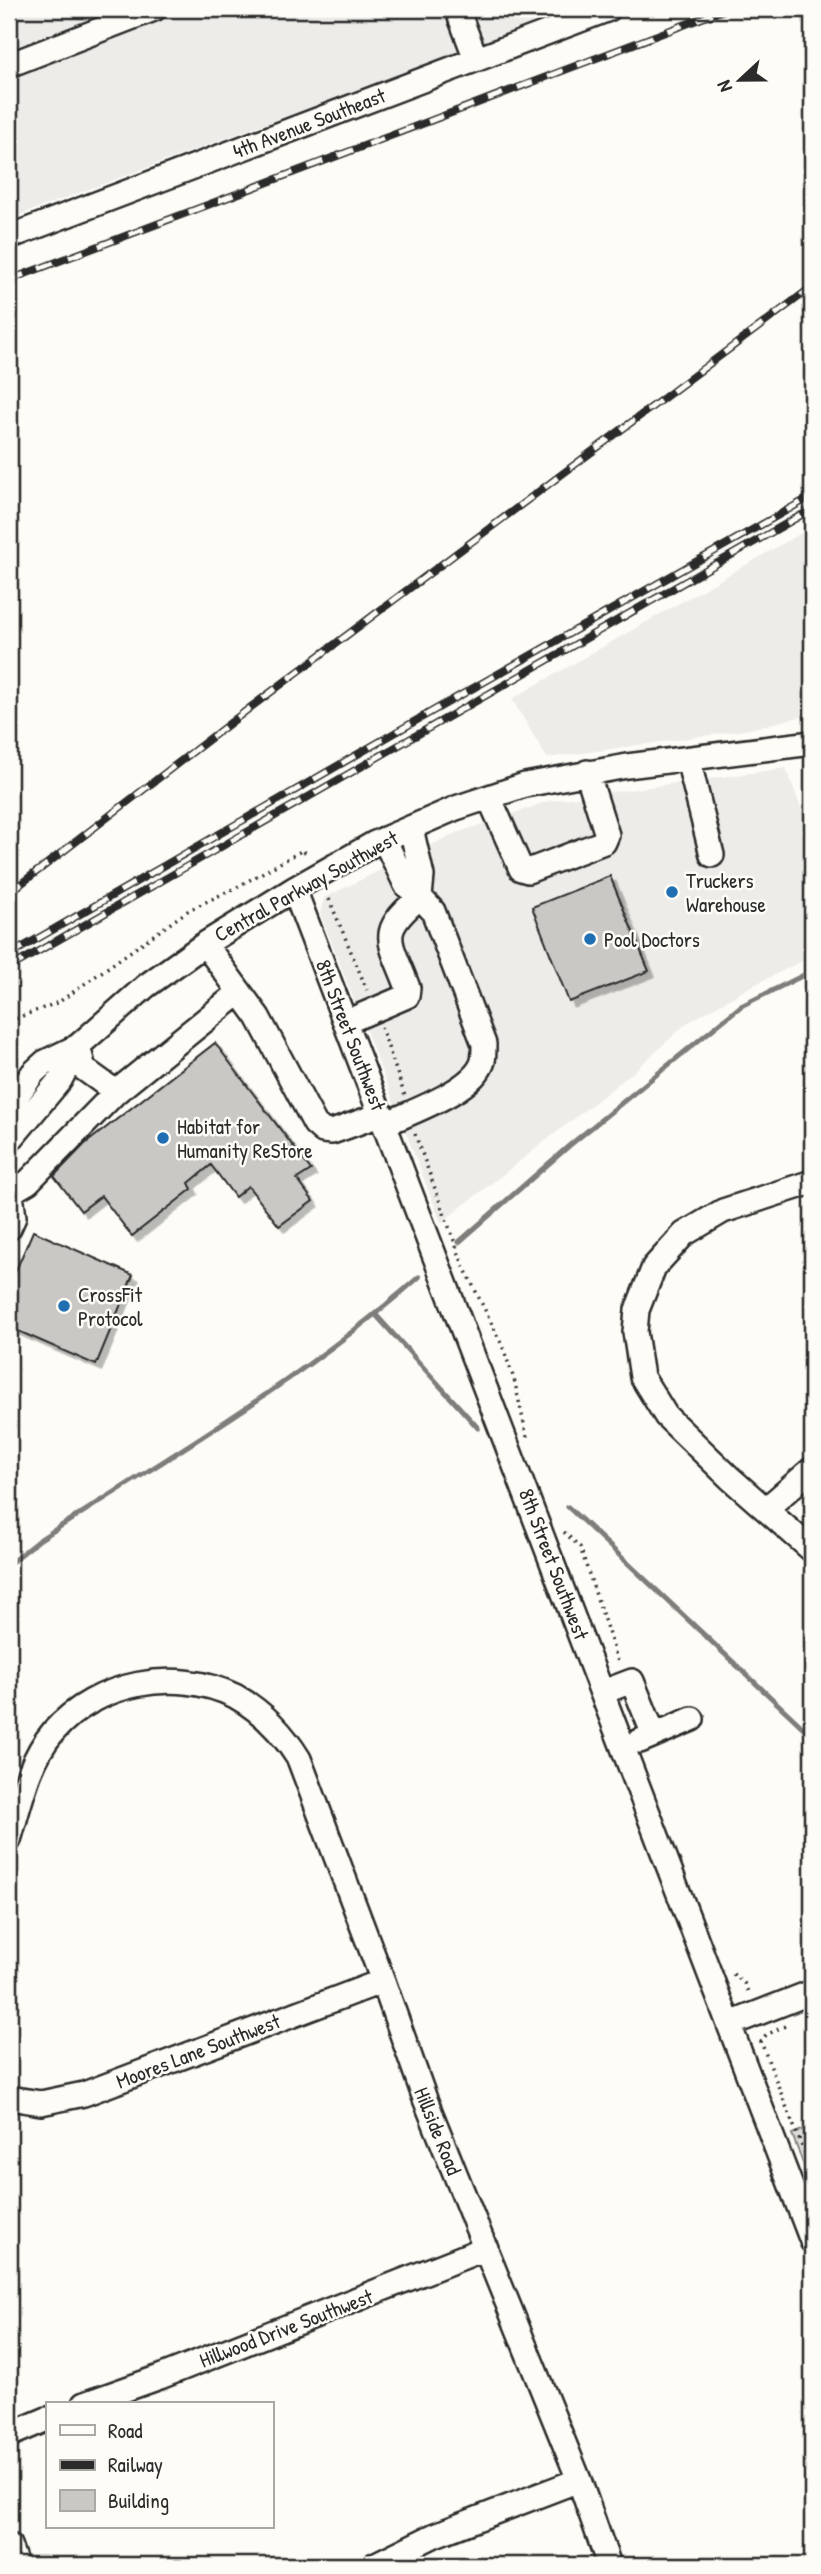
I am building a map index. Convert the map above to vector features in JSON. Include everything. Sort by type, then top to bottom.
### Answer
[{"type":"street","points":[[9,65],[154,9]]},
{"type":"street","points":[[457,9],[476,59]]},
{"type":"street","name":"4th Avenue Southeast","points":[[9,237],[609,9]]},
{"type":"street","name":"Central Parkway Southwest","points":[[9,1107],[33,1073],[45,1062],[78,1046],[146,986],[205,944],[294,889],[384,839],[456,808],[525,785],[587,772],[812,743]]},
{"type":"street","points":[[688,759],[712,855]]},
{"type":"street","points":[[489,797],[521,869],[528,871],[604,842],[607,835],[587,772]]},
{"type":"street","points":[[346,1021],[407,996],[408,988],[389,939],[392,925],[401,913],[420,897],[422,876],[411,828]]},
{"type":"street","points":[[205,944],[258,1017],[315,1124],[323,1131],[332,1132],[409,1112],[450,1094],[469,1081],[483,1063],[484,1044],[433,911],[406,885],[384,839]]},
{"type":"street","name":"8th Street Southwest","points":[[294,889],[450,1291],[613,1688],[624,1747],[812,2241]]},
{"type":"street","points":[[9,1228],[13,1217],[10,1193],[28,1182],[116,1093],[240,992]]},
{"type":"street","points":[[78,1046],[84,1069],[116,1093]]},
{"type":"street","name":"Central Parkway Southwest","points":[[9,1141],[60,1080],[78,1046]]},
{"type":"street","points":[[812,1182],[723,1211],[684,1234],[653,1267],[637,1310],[635,1332],[642,1377],[666,1416],[730,1478],[812,1550]]},
{"type":"street","points":[[767,1508],[812,1469]]},
{"type":"street","points":[[613,1688],[632,1681],[654,1735]]},
{"type":"street","name":"Hillside Road","points":[[9,1840],[30,1772],[39,1752],[52,1734],[85,1704],[126,1687],[171,1682],[215,1688],[254,1708],[287,1739],[299,1759],[429,2110],[579,2480],[609,2565]]},
{"type":"street","points":[[624,1747],[692,1719]]},
{"type":"street","name":"Moores Lane Southwest","points":[[9,2098],[41,2103],[84,2094],[383,1980]]},
{"type":"street","points":[[730,2024],[812,1992]]},
{"type":"street","name":"Hillwood Drive Southwest","points":[[90,2402],[160,2377],[486,2248]]},
{"type":"street","points":[[9,2435],[46,2419]]},
{"type":"street","points":[[374,2565],[435,2535],[579,2480]]},
{"type":"street","points":[[9,2545],[16,2565]]},
{"type":"path","points":[[9,1021],[59,1002],[189,910],[303,850],[306,854]]},
{"type":"path","points":[[329,899],[404,1088],[409,1112],[463,1265],[502,1345],[514,1379],[529,1443]]},
{"type":"path","points":[[561,1530],[580,1546],[613,1688]]},
{"type":"path","points":[[728,1968],[738,1981],[744,1983],[751,2000]]},
{"type":"path","points":[[766,2035],[761,2042],[766,2059],[812,2172]]},
{"type":"shaded area","points":[[9,9],[573,9],[9,219]]},
{"type":"shaded area","points":[[812,527],[812,714],[745,730],[547,758],[512,699]]},
{"type":"shaded area","points":[[786,768],[812,837],[812,956],[687,1023],[632,1073],[441,1223],[320,913],[324,898],[454,834],[549,801]]},
{"type":"shaded area","points":[[812,2126],[812,2187],[792,2134]]},
{"type":"building","name":"Pool Doctors","points":[[610,876],[649,971],[569,1002],[532,907]]},
{"type":"building","name":"Habitat for Humanity ReStore","points":[[215,1043],[311,1170],[297,1179],[313,1201],[279,1226],[248,1186],[235,1197],[211,1165],[189,1183],[192,1189],[132,1236],[101,1196],[81,1211],[54,1176],[85,1144]]},
{"type":"building","name":"CrossFit Protocol","points":[[33,1231],[133,1275],[96,1365],[9,1327],[9,1286]]},
{"type":"waterway","points":[[459,1242],[570,1145],[741,1006],[812,971]]},
{"type":"waterway","points":[[9,1564],[39,1540],[282,1383],[375,1314],[419,1277]]},
{"type":"waterway","points":[[376,1315],[478,1428]]},
{"type":"waterway","points":[[568,1507],[812,1736]]},
{"type":"railway","points":[[9,280],[726,9]]},
{"type":"railway","points":[[9,893],[251,707],[812,287]]},
{"type":"railway","points":[[9,955],[812,496]]},
{"type":"railway","points":[[9,968],[812,509]]},
{"type":"place","name":"Truckers Warehouse","points":[[672,892]]},
{"type":"place","name":"Pool Doctors","points":[[590,939]]},
{"type":"place","name":"Habitat for Humanity ReStore","points":[[163,1138]]},
{"type":"place","name":"CrossFit Protocol","points":[[64,1306]]}]
